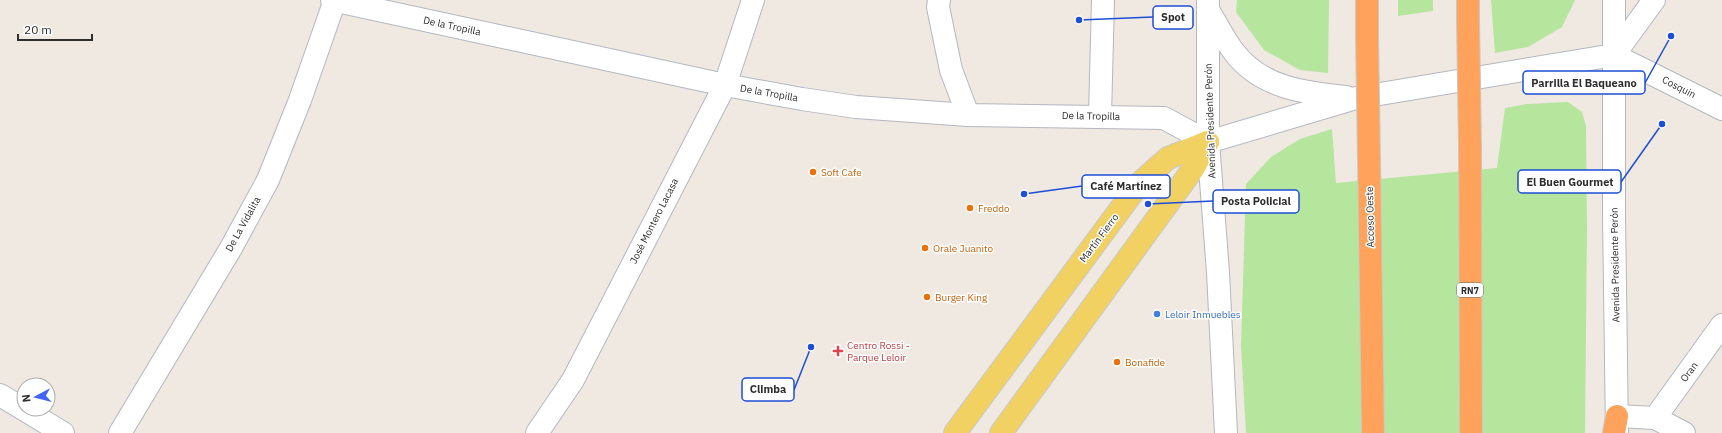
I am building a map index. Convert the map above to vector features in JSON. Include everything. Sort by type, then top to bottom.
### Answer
[{"type":"highway","name":"Acceso Oeste","points":[[1367,0],[1373,433]]},
{"type":"highway","name":"RN7","points":[[1468,10],[1471,433]]},
{"type":"main road","name":"Martín Fierro","points":[[955,433],[1139,184],[1168,158],[1208,142]]},
{"type":"main road","points":[[1000,433],[1193,170],[1208,142]]},
{"type":"street","name":"De la Tropilla","points":[[334,0],[725,85],[856,107],[968,115],[1164,118],[1208,142]]},
{"type":"street","name":"De La Vidalita","points":[[120,433],[231,248],[268,180],[300,100],[334,0]]},
{"type":"street","name":"José Montero Lacasa","points":[[537,433],[573,380],[725,85],[753,0]]},
{"type":"street","points":[[939,0],[938,7],[951,70],[968,115]]},
{"type":"street","points":[[1100,116],[1103,0]]},
{"type":"street","name":"Avenida Presidente Perón","points":[[1614,0],[1616,427]]},
{"type":"street","points":[[1208,142],[1356,98],[1614,55],[1654,0]]},
{"type":"street","points":[[1208,4],[1234,53],[1259,75],[1278,84],[1301,91],[1356,98]]},
{"type":"street","name":"Avenida Presidente Perón","points":[[1208,4],[1208,142],[1219,280],[1226,433]]},
{"type":"street","name":"Cosquin","points":[[1614,55],[1722,109]]},
{"type":"street","name":"Oran","points":[[1655,418],[1722,325]]},
{"type":"street","points":[[0,395],[63,433]]},
{"type":"street","points":[[1616,427],[1655,418],[1684,433]]},
{"type":"green space","points":[[1237,0],[1329,0],[1328,73],[1300,70],[1264,50],[1236,12]]},
{"type":"green space","points":[[1398,0],[1433,0],[1433,11],[1398,16]]},
{"type":"green space","points":[[1491,0],[1575,0],[1562,27],[1528,47],[1495,53]]},
{"type":"green space","points":[[1568,102],[1582,112],[1586,126],[1587,230],[1585,433],[1246,433],[1241,346],[1246,184],[1271,157],[1300,139],[1332,129],[1336,183],[1497,168],[1505,108],[1527,104]]},
{"type":"place","name":"Spot","points":[[1079,20]]},
{"type":"place","name":"Parrilla El Baqueano","points":[[1671,36]]},
{"type":"place","name":"El Buen Gourmet","points":[[1662,124]]},
{"type":"place","name":"Soft Cafe","points":[[813,172]]},
{"type":"place","name":"Café Martínez","points":[[1024,194]]},
{"type":"place","name":"Posta Policial","points":[[1148,204]]},
{"type":"place","name":"Freddo","points":[[970,208]]},
{"type":"place","name":"Orale Juanito","points":[[925,248]]},
{"type":"place","name":"Burger King","points":[[927,297]]},
{"type":"place","name":"Leloir Inmuebles","points":[[1157,314]]},
{"type":"place","name":"Climba","points":[[811,347]]},
{"type":"place","name":"Centro Rossi - Parque Leloir","points":[[838,351]]},
{"type":"place","name":"Bonafide","points":[[1117,362]]}]
